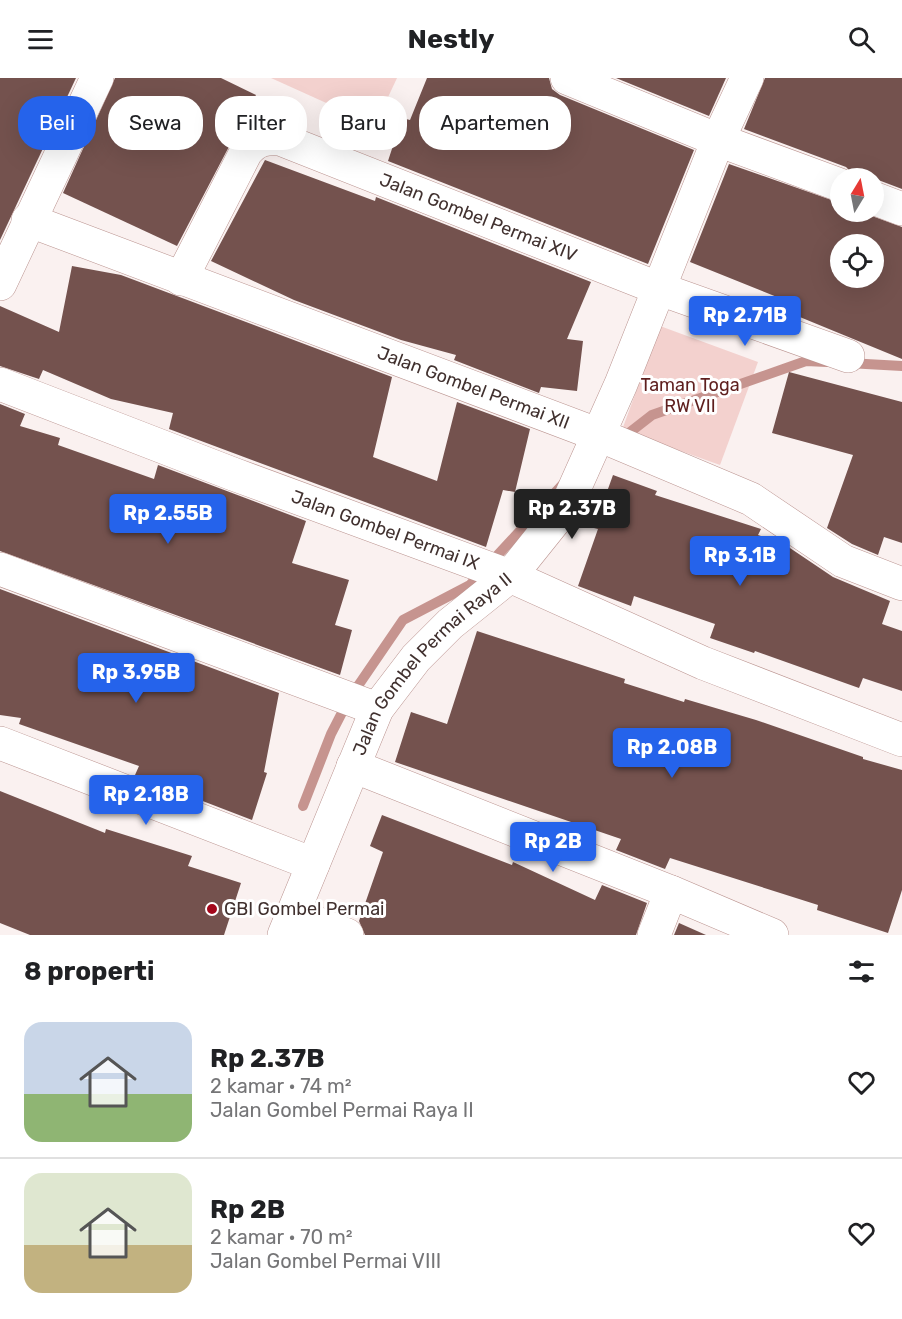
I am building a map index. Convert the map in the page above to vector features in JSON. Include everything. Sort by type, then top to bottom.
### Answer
[{"type":"street","points":[[0,284],[28,220],[97,78]]},
{"type":"street","points":[[567,78],[718,140],[830,181]]},
{"type":"street","name":"Jalan Gombel Permai Raya II","points":[[288,924],[377,709],[416,658],[450,624],[510,576],[567,505],[660,289],[718,140],[747,78]]},
{"type":"street","name":"Jalan Gombel Permai XIV","points":[[181,279],[246,152],[254,143],[264,138],[280,139],[660,289],[848,356]]},
{"type":"street","points":[[884,202],[902,209]]},
{"type":"street","name":"Jalan Gombel Permai XII","points":[[28,220],[599,435],[751,499],[843,561],[902,584]]},
{"type":"street","name":"Jalan Gombel Permai IX","points":[[0,384],[233,474],[510,576],[703,663],[902,740]]},
{"type":"street","points":[[0,569],[377,709]]},
{"type":"street","points":[[0,743],[313,864]]},
{"type":"street","points":[[353,766],[671,892],[772,935]]},
{"type":"street","points":[[654,935],[671,892]]},
{"type":"street","points":[[288,924],[347,935]]},
{"type":"green space","points":[[271,78],[397,78],[389,96],[319,96],[319,100]]},
{"type":"green space","name":"Taman Toga RW VII","points":[[660,326],[758,362],[720,465],[622,430]]},
{"type":"building","points":[[0,78],[76,78],[68,96],[18,96],[18,150],[42,150],[0,240]]},
{"type":"building","points":[[115,78],[221,78],[256,95],[215,96],[215,150],[227,150],[177,246],[63,193],[82,150],[96,150],[96,120]]},
{"type":"building","points":[[427,78],[549,78],[552,89],[562,96],[420,96]]},
{"type":"building","points":[[616,78],[726,78],[709,116]]},
{"type":"building","points":[[765,78],[902,78],[902,189],[884,182],[884,168],[847,168],[744,129]]},
{"type":"building","points":[[419,98],[419,150],[571,150],[571,100],[694,150],[648,264],[388,161],[392,150],[407,150],[407,119],[410,120]]},
{"type":"building","points":[[265,160],[375,201],[376,197],[591,282],[567,339],[583,341],[577,391],[541,387],[539,393],[454,360],[456,355],[401,340],[294,300],[211,261]]},
{"type":"building","points":[[729,164],[830,199],[830,222],[884,220],[902,227],[902,359],[773,306],[777,297],[690,262]]},
{"type":"building","points":[[72,266],[121,275],[392,377],[373,457],[437,481],[457,402],[530,429],[515,492],[503,490],[486,547],[169,429],[173,413],[111,399],[43,370],[39,379],[0,366],[0,306],[59,332]]},
{"type":"building","points":[[789,372],[902,402],[902,543],[884,537],[878,555],[852,544],[827,528],[853,455],[772,433]]},
{"type":"building","points":[[0,404],[25,414],[20,426],[60,438],[58,445],[154,479],[158,465],[306,521],[292,563],[349,580],[335,625],[352,630],[340,675],[0,551]]},
{"type":"building","points":[[613,475],[657,491],[655,495],[761,529],[758,535],[784,544],[833,577],[890,601],[882,624],[902,631],[902,691],[863,678],[859,688],[755,651],[754,653],[710,638],[715,624],[634,596],[631,606],[578,586],[598,529],[594,528]]},
{"type":"building","points":[[0,589],[279,693],[264,772],[267,773],[252,820],[135,775],[139,766],[19,724],[21,718],[0,715]]},
{"type":"building","points":[[477,631],[625,679],[624,683],[684,702],[685,699],[756,720],[863,757],[863,759],[902,770],[902,890],[888,933],[817,910],[818,905],[670,858],[665,869],[616,850],[621,839],[395,762],[411,712],[447,724]]},
{"type":"building","points":[[0,791],[105,833],[106,829],[192,856],[188,866],[241,883],[224,935],[30,935],[0,923]]},
{"type":"building","points":[[382,815],[512,865],[513,862],[595,900],[602,885],[647,903],[636,935],[365,935],[359,921],[383,852],[370,846]]},
{"type":"building","points":[[679,923],[706,935],[674,935]]},
{"type":"waterway","points":[[620,440],[652,415],[806,361],[827,362]]},
{"type":"waterway","points":[[848,363],[902,366]]},
{"type":"waterway","points":[[303,806],[331,734],[349,699],[403,620],[470,585],[565,482]]},
{"type":"place","name":"GBI Gombel Permai","points":[[212,909]]}]
